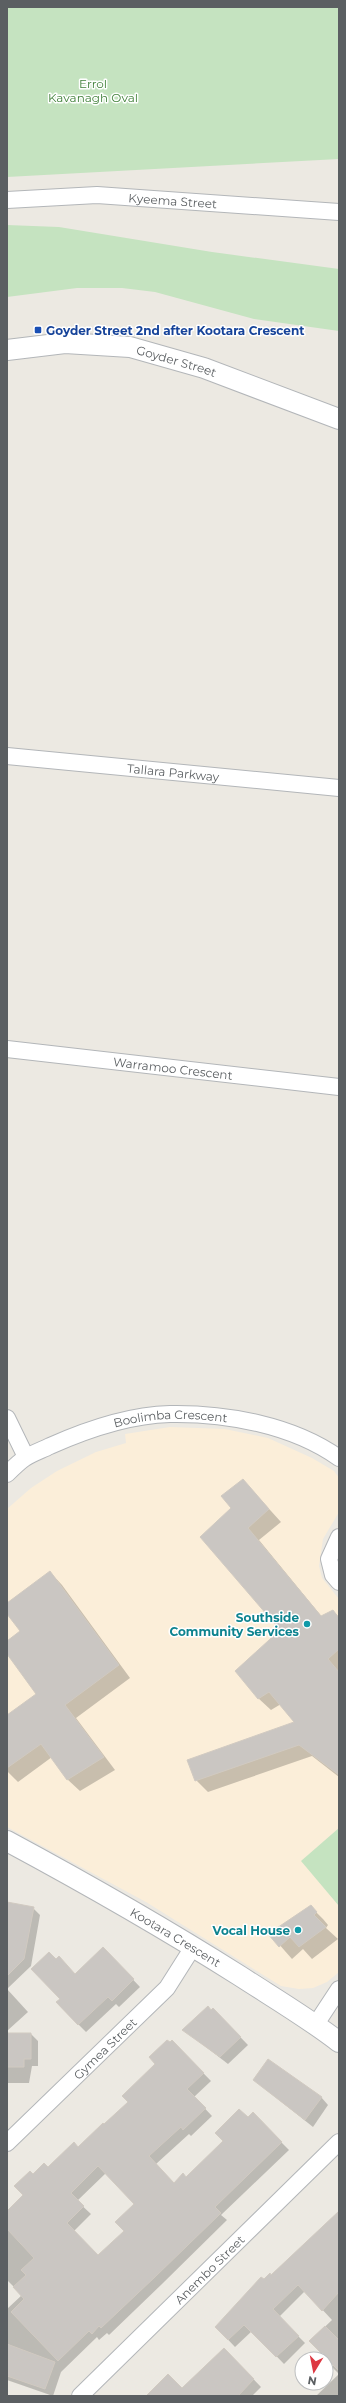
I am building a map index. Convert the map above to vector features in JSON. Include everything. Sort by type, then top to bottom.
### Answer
[{"type":"street","name":"Kyeema Street","points":[[7,200],[97,195],[339,212]]},
{"type":"street","name":"Goyder Street","points":[[7,350],[65,343],[130,347],[204,368],[339,419]]},
{"type":"street","points":[[7,756],[7,761]]},
{"type":"street","name":"Tallara Parkway","points":[[7,756],[339,788]]},
{"type":"street","name":"Warramoo Crescent","points":[[7,1049],[339,1087]]},
{"type":"street","name":"Boolimba Crescent","points":[[7,1474],[26,1457],[78,1434],[119,1421],[170,1414],[223,1418],[257,1424],[296,1435],[339,1458]]},
{"type":"street","points":[[7,1418],[26,1457]]},
{"type":"street","points":[[339,1537],[328,1558],[333,1575],[339,1582]]},
{"type":"street","name":"Kootara Crescent","points":[[7,1841],[82,1881],[193,1947],[316,2024],[339,2042]]},
{"type":"street","name":"Gymea Street","points":[[7,2143],[167,1988],[193,1947]]},
{"type":"street","points":[[316,2024],[339,1989]]},
{"type":"street","name":"Anembo Street","points":[[80,2396],[339,2142]]},
{"type":"shaded area","points":[[170,1427],[225,1429],[268,1438],[312,1458],[334,1471],[339,1478],[339,1512],[323,1539],[319,1566],[322,1578],[339,1599],[339,1828],[302,1861],[339,1906],[339,1972],[327,1982],[313,1988],[299,1989],[281,1986],[146,1902],[7,1827],[7,1509],[31,1488],[57,1471],[96,1452],[126,1443],[125,1434]]},
{"type":"green space","name":"Errol Kavanagh Oval","points":[[7,7],[339,7],[339,159],[7,177]]},
{"type":"green space","points":[[7,225],[59,227],[212,252],[339,269],[339,331],[254,319],[155,292],[122,288],[77,288],[7,297]]},
{"type":"green space","points":[[339,1828],[339,1906],[301,1861]]},
{"type":"building","name":"Southside Community Services","points":[[243,1479],[269,1509],[248,1528],[321,1616],[333,1610],[339,1618],[339,1649],[328,1659],[339,1672],[339,1775],[299,1745],[195,1781],[187,1760],[294,1722],[269,1692],[258,1699],[235,1671],[280,1630],[200,1537],[231,1508],[221,1496]]},
{"type":"building","points":[[50,1571],[119,1665],[65,1705],[104,1757],[67,1780],[41,1744],[7,1768],[7,1715],[36,1694],[7,1654],[7,1641],[20,1631],[7,1614],[7,1603]]},
{"type":"building","points":[[7,1902],[34,1907],[24,1959],[7,1976]]},
{"type":"building","name":"Vocal House","points":[[311,1905],[317,1912],[314,1915],[326,1927],[299,1947],[290,1937],[279,1947],[268,1934]]},
{"type":"building","points":[[103,1947],[134,1979],[112,2001],[108,1997],[78,2025],[56,2002],[60,1999],[31,1969],[49,1952],[56,1959],[59,1956],[75,1974]]},
{"type":"building","points":[[208,2006],[211,2010],[213,2008],[241,2037],[220,2057],[182,2030]]},
{"type":"building","points":[[7,2033],[31,2033],[31,2059],[24,2059],[24,2067],[7,2067]]},
{"type":"building","points":[[167,2040],[170,2042],[172,2040],[204,2073],[187,2089],[206,2108],[183,2130],[181,2127],[149,2156],[174,2183],[183,2173],[186,2177],[223,2141],[215,2133],[239,2109],[248,2117],[253,2112],[282,2142],[215,2207],[221,2213],[101,2328],[99,2326],[92,2334],[89,2331],[58,2361],[11,2312],[24,2299],[13,2287],[26,2275],[21,2270],[34,2258],[7,2229],[7,2211],[23,2195],[14,2186],[30,2171],[33,2174],[44,2163],[48,2167],[74,2142],[78,2147],[128,2102],[122,2096],[155,2064],[149,2057]],"holes":[[[98,2166],[134,2204],[115,2222],[124,2231],[98,2255],[67,2223],[84,2206],[71,2193]]]},
{"type":"building","points":[[268,2059],[322,2097],[305,2120],[253,2080]]},
{"type":"building","points":[[339,2211],[339,2292],[322,2311],[298,2285],[273,2309],[299,2336],[276,2357],[244,2325],[228,2340],[215,2327],[261,2277],[264,2279],[270,2273],[271,2275]]},
{"type":"building","points":[[325,2326],[339,2340],[339,2371],[334,2366],[334,2351],[319,2351],[309,2341]]},
{"type":"building","points":[[7,2344],[55,2362],[45,2389],[7,2376]]},
{"type":"building","points":[[224,2348],[254,2379],[238,2396],[146,2396],[168,2374],[182,2388]]},
{"type":"place","name":"Goyder Street 2nd after Kootara Crescent","points":[[38,330]]},
{"type":"place","name":"Southside Community Services","points":[[307,1624]]},
{"type":"place","name":"Vocal House","points":[[298,1930]]}]
